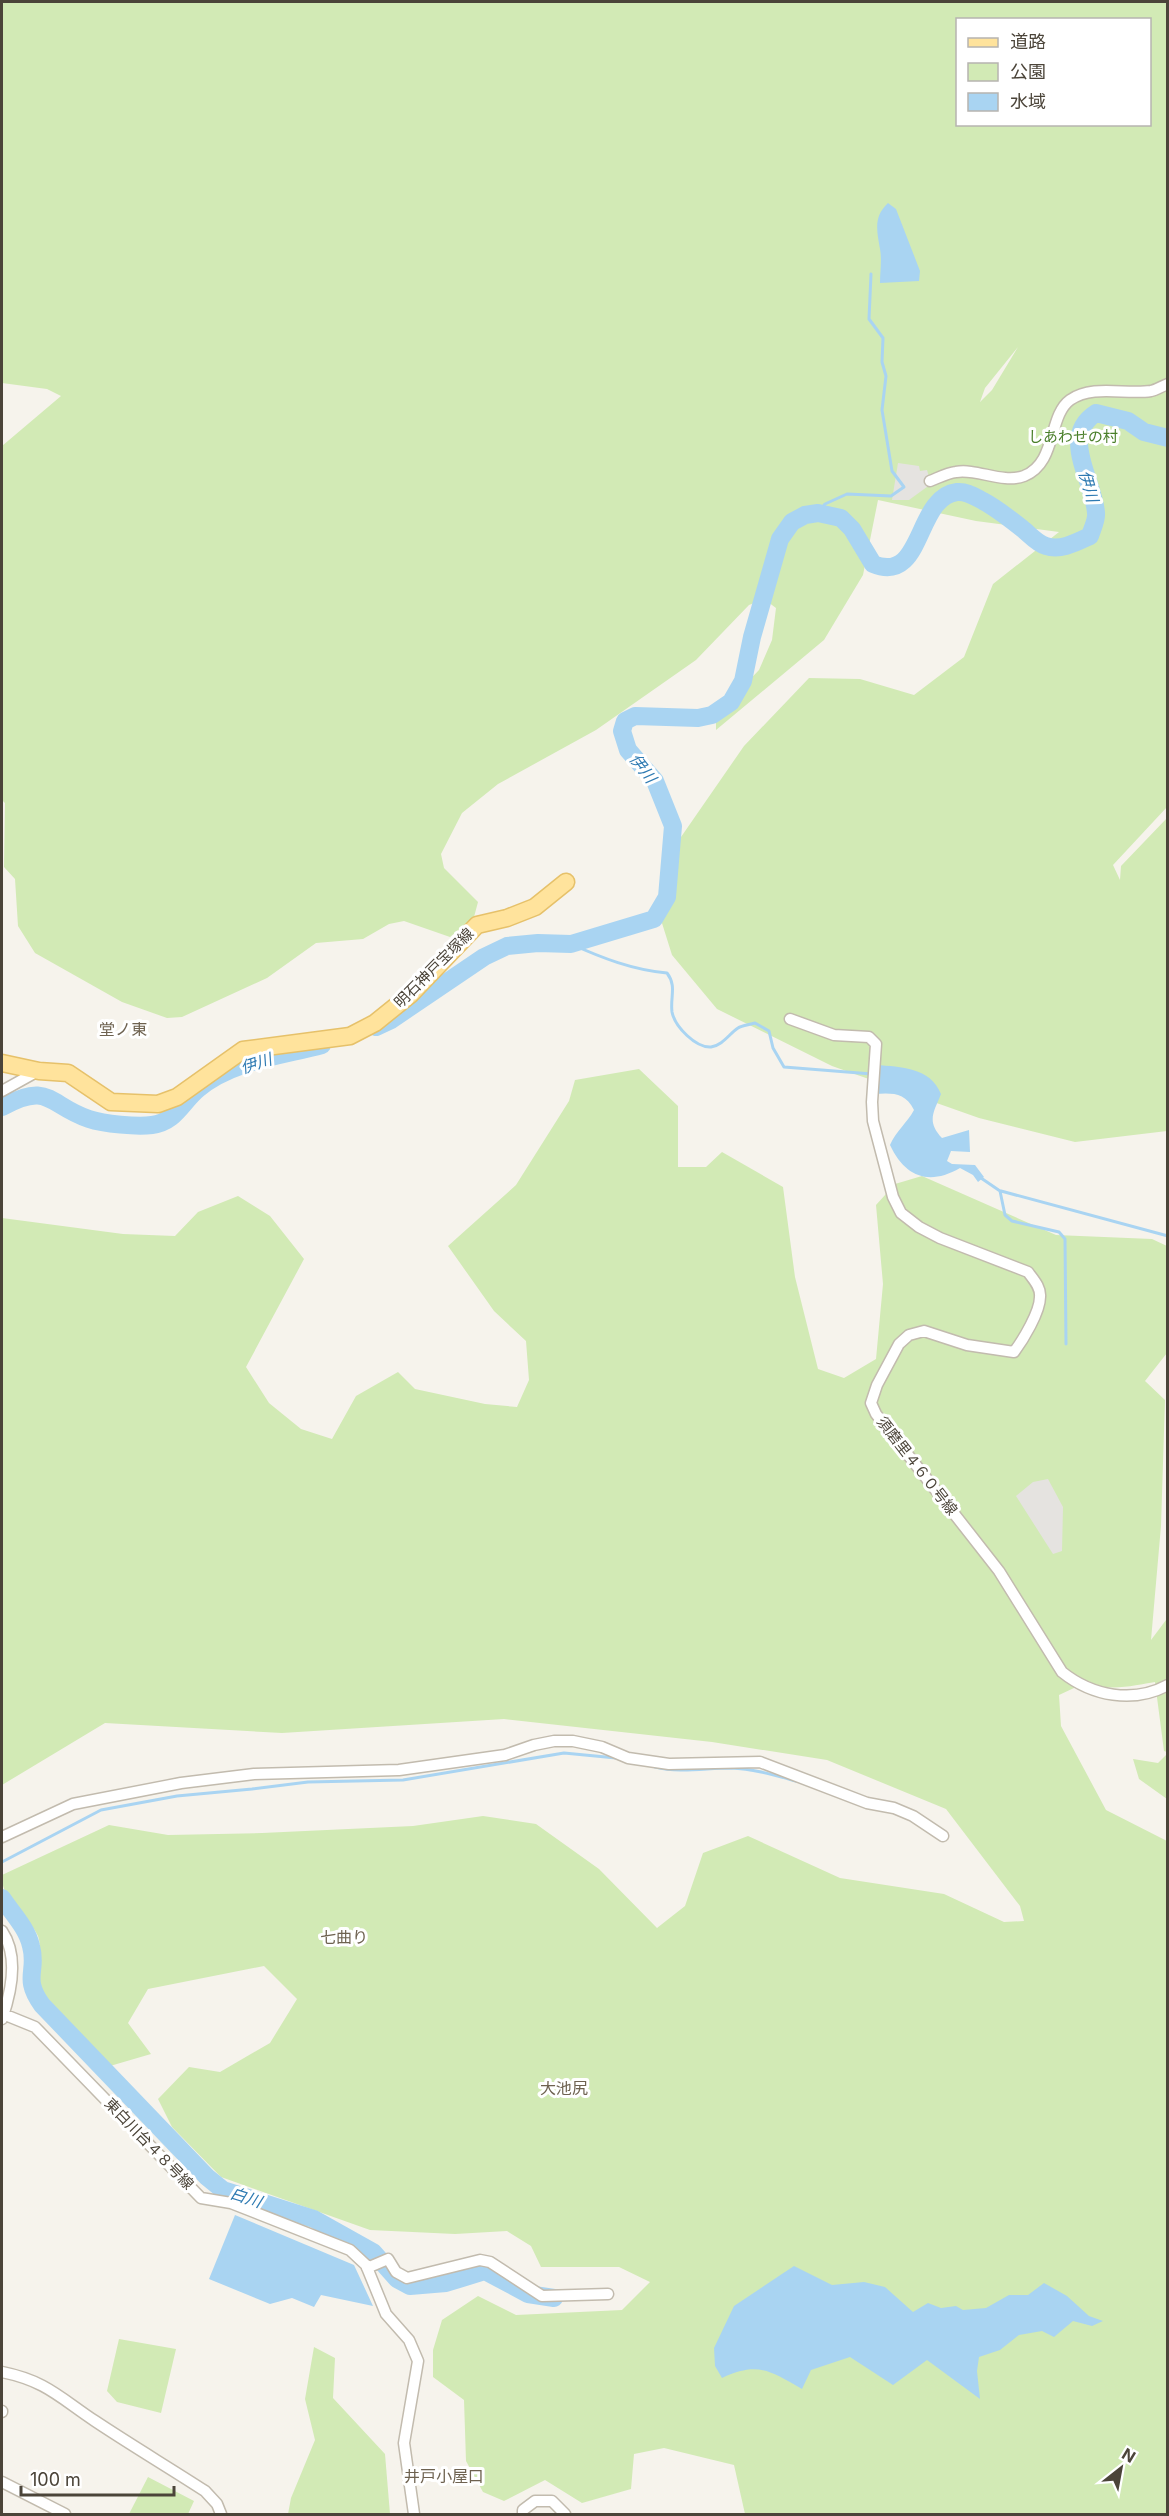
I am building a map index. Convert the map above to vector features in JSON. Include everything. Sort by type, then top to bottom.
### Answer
[{"type":"main road","name":"明石神戸宝塚線","points":[[2,1063],[39,1071],[68,1073],[111,1102],[158,1104],[177,1097],[243,1050],[350,1036],[375,1023],[411,994],[477,925],[507,918],[535,907],[566,882]]},
{"type":"street","points":[[930,482],[957,472],[993,477],[1021,477],[1035,470],[1053,441],[1059,414],[1069,401],[1088,392],[1152,391],[1167,384]]},
{"type":"street","name":"須磨里４６０号線","points":[[790,1018],[834,1035],[869,1037],[876,1044],[873,1121],[893,1197],[901,1213],[919,1227],[940,1238],[1028,1272],[1037,1284],[1041,1297],[1027,1335],[1014,1352],[968,1345],[924,1331],[909,1335],[899,1344],[877,1385],[871,1403],[876,1414],[999,1571],[1062,1672],[1075,1682],[1097,1692],[1124,1696],[1144,1694],[1167,1685]]},
{"type":"street","points":[[2,1091],[39,1071]]},
{"type":"street","points":[[2,1837],[74,1804],[181,1783],[254,1774],[399,1770],[505,1755],[554,1741],[602,1747],[628,1758],[669,1764],[760,1762],[867,1803],[894,1808],[913,1816],[943,1836]]},
{"type":"street","points":[[2,1931],[7,1939],[12,1959],[10,1990],[2,2017]]},
{"type":"street","name":"東白川台４８号線","points":[[2,2017],[35,2027],[201,2198],[231,2203],[350,2250],[367,2268],[386,2314],[409,2340],[418,2361],[404,2443],[414,2514]]},
{"type":"street","points":[[367,2268],[388,2259],[396,2272],[407,2277],[480,2260],[490,2262],[542,2296],[608,2294]]},
{"type":"street","points":[[2,2372],[27,2377],[56,2392],[93,2420],[205,2491],[217,2504],[221,2514]]},
{"type":"street","points":[[2,2482],[65,2514]]},
{"type":"street","points":[[523,2514],[523,2510],[535,2501],[552,2501],[565,2514]]},
{"type":"green space","name":"しあわせの村","points":[[2,2],[1167,2],[1167,807],[1113,865],[1120,880],[1121,866],[1167,818],[1167,1131],[1075,1142],[979,1118],[832,1066],[717,1009],[672,955],[656,904],[672,850],[744,746],[809,678],[860,679],[914,695],[964,657],[993,584],[1059,532],[976,521],[878,500],[863,575],[824,640],[716,730],[716,715],[759,670],[772,640],[776,608],[764,599],[749,605],[696,660],[596,730],[498,784],[462,813],[441,854],[444,868],[478,902],[474,917],[450,937],[404,921],[389,924],[363,939],[316,943],[267,978],[182,1017],[167,1018],[122,1002],[35,953],[18,926],[15,879],[4,867],[2,446],[61,396],[47,389],[2,383]],"holes":[[[1018,347],[992,390],[980,402],[985,388]]]},
{"type":"green space","points":[[639,1069],[678,1106],[678,1167],[706,1167],[722,1152],[783,1187],[795,1277],[818,1369],[844,1378],[876,1359],[883,1284],[876,1205],[895,1184],[922,1176],[1056,1235],[1152,1239],[1167,1246],[1167,1353],[1145,1381],[1165,1400],[1161,1526],[1151,1640],[1166,1620],[1167,1451],[1167,1752],[1164,1751],[1155,1682],[1103,1687],[1089,1681],[1059,1695],[1061,1726],[1106,1810],[1167,1841],[1167,2514],[745,2514],[734,2465],[664,2448],[634,2454],[631,2489],[582,2503],[545,2480],[504,2501],[483,2492],[466,2461],[464,2400],[433,2377],[433,2350],[442,2320],[478,2296],[516,2315],[622,2310],[650,2282],[619,2267],[541,2267],[531,2246],[507,2231],[455,2234],[370,2230],[221,2177],[172,2127],[158,2099],[189,2067],[220,2072],[270,2043],[297,1999],[264,1966],[148,1989],[128,2023],[151,2054],[110,2066],[39,1989],[38,1936],[10,1900],[2,1875],[109,1825],[168,1835],[413,1826],[483,1816],[536,1824],[599,1869],[657,1928],[685,1906],[703,1853],[748,1836],[840,1878],[944,1894],[1004,1922],[1024,1921],[1020,1906],[946,1809],[827,1760],[712,1742],[504,1719],[282,1733],[105,1723],[2,1785],[2,1218],[123,1234],[175,1236],[198,1212],[238,1196],[270,1216],[304,1259],[246,1367],[269,1403],[301,1429],[332,1439],[356,1396],[398,1372],[415,1389],[485,1404],[517,1407],[529,1380],[526,1341],[494,1311],[448,1246],[516,1185],[569,1101],[575,1080]]},
{"type":"green space","points":[[1167,1754],[1167,1799],[1139,1779],[1133,1759],[1158,1763]]},
{"type":"green space","points":[[119,2339],[176,2349],[161,2413],[117,2402],[107,2391]]},
{"type":"green space","points":[[314,2347],[335,2358],[333,2398],[385,2454],[390,2514],[288,2514],[291,2498],[315,2440],[305,2399]]},
{"type":"green space","points":[[148,2477],[194,2501],[188,2514],[129,2514]]},
{"type":"shaded area","points":[[898,463],[919,466],[920,471],[927,470],[931,484],[909,500],[892,500]]},
{"type":"shaded area","points":[[1048,1479],[1063,1507],[1062,1551],[1053,1554],[1016,1496],[1033,1482]]},
{"type":"water","points":[[888,203],[896,209],[920,271],[919,281],[880,283],[881,257],[877,224],[883,208]]},
{"type":"water","points":[[876,1065],[914,1070],[930,1078],[941,1094],[933,1116],[937,1132],[942,1138],[969,1130],[970,1152],[951,1151],[947,1161],[952,1164],[975,1165],[984,1177],[978,1182],[973,1175],[960,1168],[949,1173],[928,1177],[919,1175],[903,1165],[890,1145],[914,1110],[906,1100],[897,1095],[874,1094]]},
{"type":"water","points":[[235,2215],[354,2265],[373,2306],[321,2295],[314,2307],[292,2298],[270,2304],[209,2279]]},
{"type":"water","points":[[794,2266],[832,2285],[864,2282],[885,2287],[913,2312],[928,2303],[941,2308],[956,2306],[963,2310],[986,2308],[1009,2295],[1028,2295],[1044,2283],[1067,2296],[1089,2316],[1103,2321],[1092,2326],[1073,2321],[1054,2337],[1042,2331],[1019,2335],[1000,2350],[979,2357],[977,2371],[980,2399],[927,2360],[893,2385],[850,2357],[811,2370],[802,2389],[764,2370],[745,2370],[722,2378],[715,2366],[714,2348],[734,2306]]},
{"type":"waterway","points":[[818,513],[825,504],[847,494],[891,496],[904,487],[892,471],[882,410],[886,376],[882,362],[883,338],[869,319],[871,274]]},
{"type":"waterway","name":"伊川","points":[[376,1027],[391,1020],[484,957],[507,946],[538,943],[571,944],[654,919],[667,897],[673,826],[655,781],[628,750],[622,731],[625,721],[635,716],[698,718],[712,715],[731,702],[743,681],[752,637],[780,539],[792,522],[805,515],[818,513],[841,518],[852,529],[873,564],[890,567],[902,562],[911,552],[933,508],[943,497],[961,492],[994,507],[1040,543],[1046,546],[1063,547],[1090,536],[1096,519],[1094,500],[1081,460],[1079,446],[1080,434],[1085,423],[1096,413],[1128,421],[1144,432],[1168,438]]},
{"type":"waterway","points":[[571,944],[618,963],[667,973],[672,982],[674,1018],[687,1036],[699,1044],[715,1046],[740,1027],[755,1023],[769,1031],[773,1048],[784,1067],[872,1074]]},
{"type":"waterway","name":"伊川","points":[[2,1107],[18,1099],[40,1096],[95,1121],[112,1124],[152,1125],[173,1116],[198,1089],[226,1072],[257,1061],[322,1045]]},
{"type":"waterway","points":[[981,1178],[1000,1191],[1005,1215],[1012,1221],[1059,1232],[1065,1239],[1066,1344]]},
{"type":"waterway","points":[[1001,1191],[1168,1236]]},
{"type":"waterway","points":[[2,1862],[101,1810],[177,1796],[308,1782],[403,1780],[564,1753],[616,1758]]},
{"type":"waterway","points":[[655,1767],[683,1770],[739,1769],[796,1781]]},
{"type":"waterway","name":"白川","points":[[2,1898],[29,1939],[33,1955],[33,1988],[42,2005],[207,2177],[223,2190],[314,2219],[373,2252],[397,2279],[410,2286],[446,2283],[485,2271],[528,2294],[554,2298]]},
{"type":"district","name":"堂ノ東","points":[[123,1029]]},
{"type":"district","name":"七曲り","points":[[344,1937]]},
{"type":"district","name":"大池尻","points":[[564,2088]]},
{"type":"district","name":"井戸小屋口","points":[[444,2476]]}]
